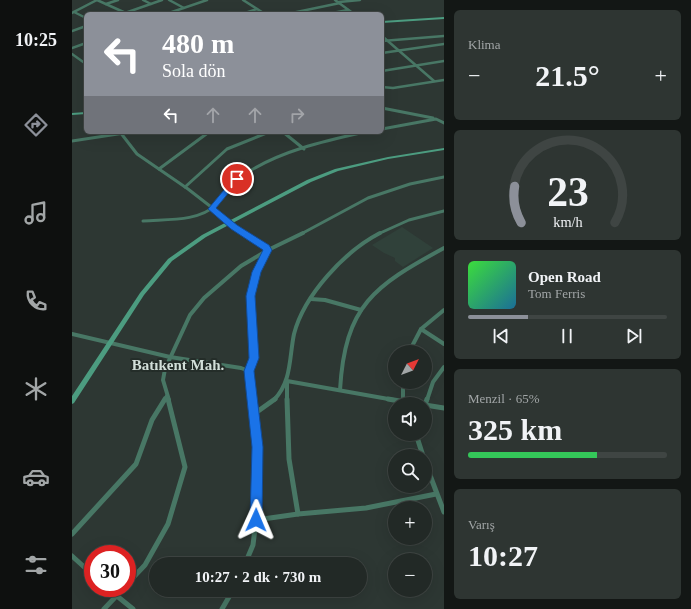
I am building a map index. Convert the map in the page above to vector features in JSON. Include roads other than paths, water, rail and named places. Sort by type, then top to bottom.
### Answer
[{"type":"street","points":[[73,12],[97,0],[125,12]]},
{"type":"street","points":[[106,4],[118,0]]},
{"type":"street","points":[[143,0],[151,4]]},
{"type":"street","points":[[130,12],[162,0]]},
{"type":"street","points":[[169,0],[184,8]]},
{"type":"street","points":[[172,12],[207,0]]},
{"type":"street","points":[[244,0],[262,12]]},
{"type":"street","points":[[295,12],[338,2],[360,0]]},
{"type":"street","points":[[338,2],[351,12]]},
{"type":"street","points":[[248,12],[257,9]]},
{"type":"street","points":[[338,12],[348,10]]},
{"type":"street","points":[[73,12],[84,17]]},
{"type":"street","points":[[384,20],[444,17]]},
{"type":"street","points":[[72,31],[84,27]]},
{"type":"street","points":[[384,41],[444,36]]},
{"type":"street","points":[[384,37],[434,81]]},
{"type":"street","points":[[72,48],[84,44]]},
{"type":"street","points":[[384,53],[444,44]]},
{"type":"street","points":[[72,54],[84,62]]},
{"type":"street","points":[[384,71],[444,61]]},
{"type":"street","points":[[384,87],[394,88],[444,80]]},
{"type":"street","points":[[384,108],[436,119],[444,123]]},
{"type":"street","points":[[72,111],[84,111]]},
{"type":"street","points":[[72,114],[84,111]]},
{"type":"street","points":[[384,129],[436,119]]},
{"type":"street","points":[[72,141],[115,134]]},
{"type":"street","points":[[122,134],[137,154],[185,187],[229,223],[266,246],[268,250]]},
{"type":"street","points":[[159,169],[206,134]]},
{"type":"street","points":[[185,187],[227,149],[264,134]]},
{"type":"street","points":[[285,134],[304,149]]},
{"type":"street","points":[[143,221],[199,215],[212,209],[237,179],[245,173],[269,161],[304,149],[358,134]]},
{"type":"street","points":[[72,401],[142,294],[170,260],[204,236],[309,181],[337,170],[388,158],[444,149]]},
{"type":"street","points":[[136,574],[144,565],[168,524],[185,468],[176,426],[163,380],[170,357],[190,315],[204,298],[242,266],[268,250],[283,244],[354,206],[390,189],[444,177]]},
{"type":"street","points":[[254,414],[268,406],[278,396],[290,377],[295,333],[312,299],[322,284],[355,249],[404,222],[444,211]]},
{"type":"street","points":[[340,390],[341,367],[350,335],[361,310],[380,286],[444,248]]},
{"type":"street","points":[[248,557],[253,545],[256,520],[258,447],[249,371],[254,358],[251,296],[257,272],[268,250]]},
{"type":"street","points":[[312,299],[325,300],[361,310]]},
{"type":"street","points":[[413,345],[421,329],[444,310]]},
{"type":"street","points":[[421,329],[444,344]]},
{"type":"street","points":[[72,334],[109,344],[170,357],[241,368],[249,371]]},
{"type":"street","points":[[444,366],[433,382],[425,405],[444,408]]},
{"type":"street","points":[[287,381],[388,399]]},
{"type":"street","points":[[287,381],[289,459],[298,514]]},
{"type":"street","points":[[72,534],[136,464],[152,420],[168,396]]},
{"type":"street","points":[[432,482],[444,512]]},
{"type":"street","points":[[256,520],[298,514],[366,508],[436,494]]},
{"type":"street","points":[[72,556],[84,567]]},
{"type":"street","points":[[104,609],[115,597]]},
{"type":"street","points":[[117,597],[133,609]]},
{"type":"street","points":[[222,609],[229,597]]},
{"type":"district","name":"Batıkent Mah.","points":[[178,365]]}]
